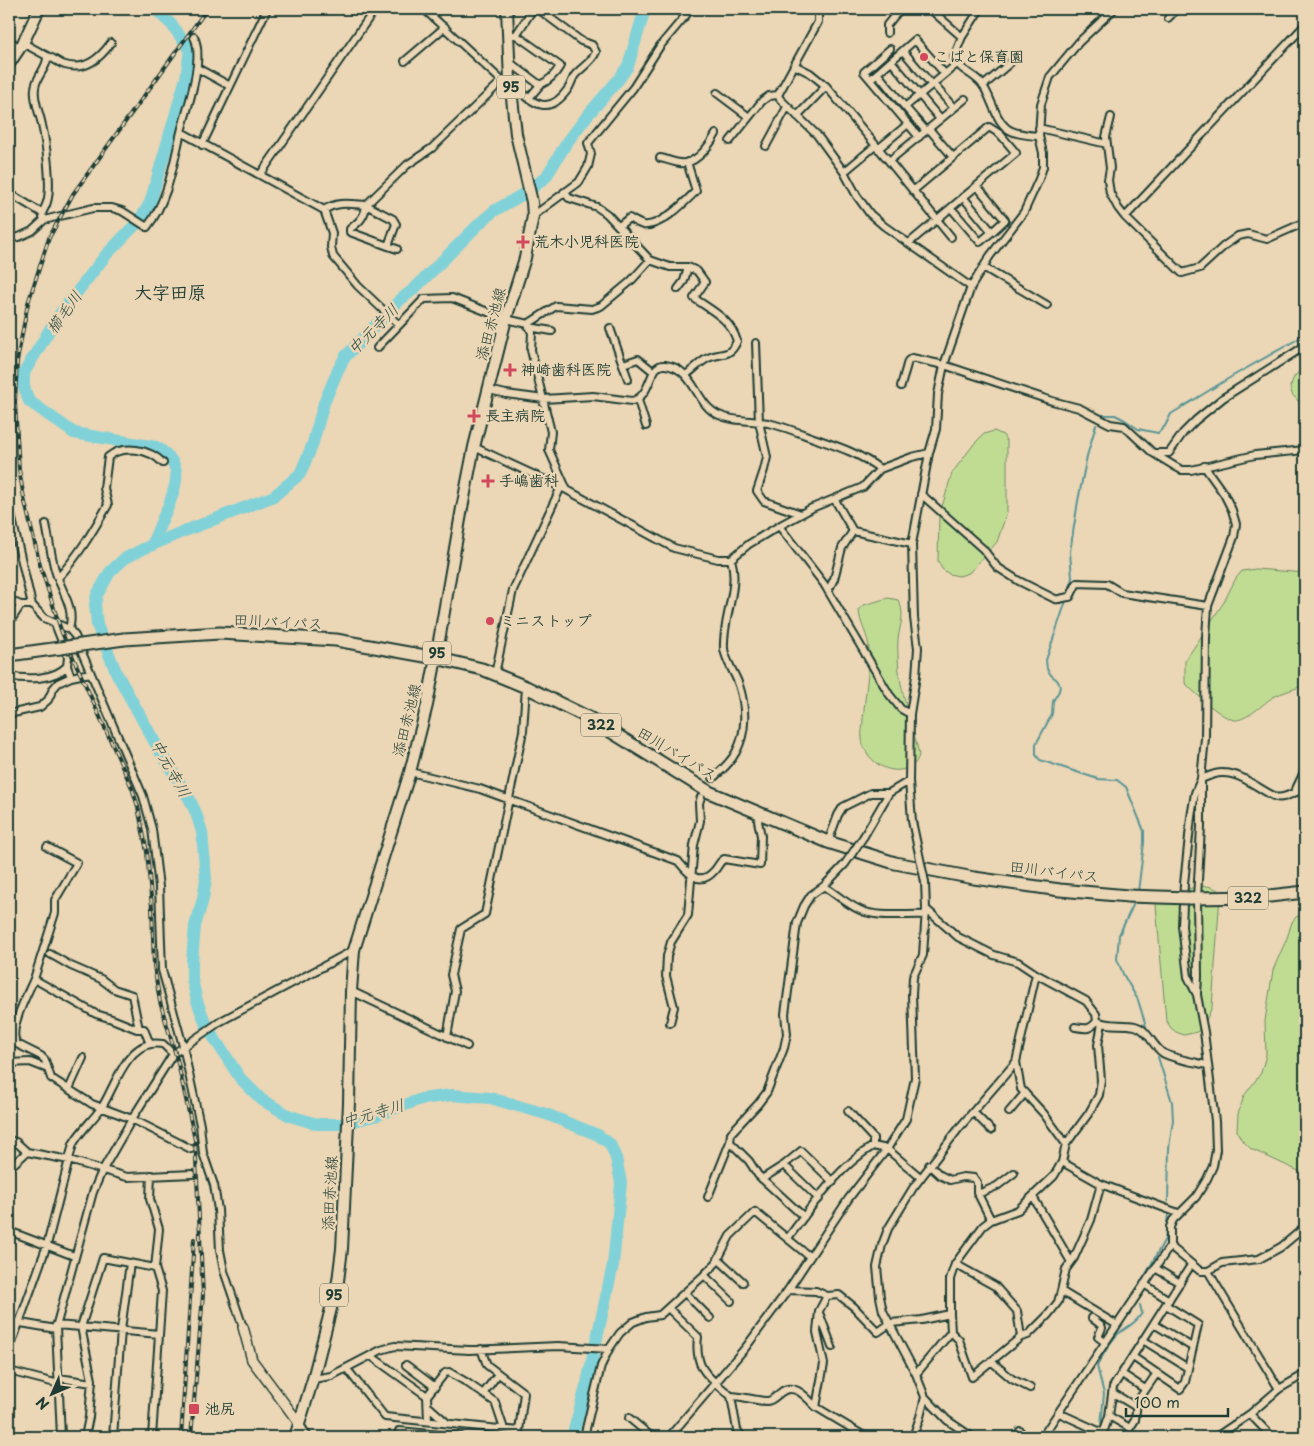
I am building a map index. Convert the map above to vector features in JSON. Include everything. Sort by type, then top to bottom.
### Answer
[{"type":"highway","name":"田川バイパス","points":[[9,655],[124,640],[220,633],[336,640],[436,658],[482,669],[526,687],[588,718],[710,792],[828,842],[895,863],[974,878],[1060,890],[1128,896],[1194,898],[1261,897],[1305,892]]},
{"type":"main road","points":[[9,64],[21,46],[39,9]]},
{"type":"main road","name":"添田赤池線","points":[[295,1437],[313,1379],[338,1281],[342,1250],[350,1103],[351,991],[354,950],[369,897],[410,772],[436,658],[474,447],[506,320],[525,258],[533,216],[532,202],[516,134],[508,82],[512,36],[507,9]]},
{"type":"main road","points":[[242,1327],[252,1360],[299,1423]]},
{"type":"street","points":[[202,144],[267,9]]},
{"type":"street","points":[[260,175],[375,9]]},
{"type":"street","points":[[424,9],[508,82],[541,106],[558,101],[569,87],[574,76],[594,57],[596,52],[592,45],[581,41],[538,9]]},
{"type":"street","points":[[529,98],[540,84],[547,82],[555,74],[560,66],[512,36],[533,9]]},
{"type":"street","points":[[533,216],[579,182],[588,167],[591,154],[588,143],[633,88],[660,46],[691,9]]},
{"type":"street","points":[[730,141],[762,100],[778,94],[818,22],[816,9]]},
{"type":"street","points":[[887,33],[887,25],[900,9]]},
{"type":"street","points":[[930,9],[962,38]]},
{"type":"street","points":[[980,9],[962,38],[954,57],[957,64],[979,80],[999,121],[1007,130],[1018,135],[1039,136]]},
{"type":"street","points":[[669,1437],[746,1347],[788,1290],[849,1198],[887,1149],[906,1119],[915,1078],[913,977],[923,955],[926,912],[925,882],[912,821],[909,781],[910,714],[918,648],[914,618],[912,544],[929,453],[936,428],[938,394],[944,365],[970,287],[1024,212],[1040,179],[1043,167],[1043,153],[1039,136],[1041,104],[1050,77],[1079,42],[1114,9]]},
{"type":"street","points":[[1168,18],[1178,9]]},
{"type":"street","points":[[1125,217],[1305,25]]},
{"type":"street","points":[[406,60],[445,27]]},
{"type":"street","points":[[9,238],[20,238],[32,231],[44,220],[93,208],[112,208],[122,211],[147,228],[155,217],[168,185],[197,68],[198,51],[194,37]]},
{"type":"street","points":[[9,39],[66,66],[88,64],[97,60],[112,43]]},
{"type":"street","points":[[945,74],[915,40],[876,75],[952,157]]},
{"type":"street","points":[[890,49],[864,72],[919,137]]},
{"type":"street","points":[[903,51],[954,108]]},
{"type":"street","points":[[44,220],[42,213],[47,202],[49,189],[42,126],[35,88],[38,77],[48,62],[47,56]]},
{"type":"street","points":[[891,61],[940,119]]},
{"type":"street","points":[[509,62],[540,84]]},
{"type":"street","points":[[983,86],[1010,63]]},
{"type":"street","points":[[905,107],[957,64]]},
{"type":"street","points":[[794,65],[810,73],[826,86],[951,237]]},
{"type":"street","points":[[197,68],[230,86]]},
{"type":"street","points":[[396,250],[350,232],[350,229],[363,218],[366,213],[366,206],[407,165],[432,148],[508,82]]},
{"type":"street","points":[[797,116],[826,86]]},
{"type":"street","points":[[717,92],[749,117]]},
{"type":"street","points":[[778,94],[787,107],[817,135],[844,172],[857,196],[870,214],[970,287]]},
{"type":"street","points":[[889,162],[965,99]]},
{"type":"street","points":[[766,146],[787,107]]},
{"type":"street","points":[[1111,117],[1106,137],[1110,168],[1108,180],[1110,193],[1125,217],[1182,273],[1200,268],[1238,236],[1248,234],[1267,239],[1300,224],[1305,219]]},
{"type":"street","points":[[844,172],[908,124]]},
{"type":"street","points":[[909,243],[1016,153],[1000,134],[989,126],[913,191]]},
{"type":"street","points":[[1039,128],[1107,144]]},
{"type":"street","points":[[181,132],[324,210],[332,233],[331,247],[333,256],[358,286],[399,325]]},
{"type":"street","points":[[660,158],[680,163],[687,162],[707,148],[716,134]]},
{"type":"street","points":[[619,226],[629,218],[644,225],[659,222],[696,191],[687,162]]},
{"type":"street","points":[[951,208],[980,242],[992,232],[1005,220],[976,186]]},
{"type":"street","points":[[564,192],[569,198],[597,207],[607,214],[650,260],[670,267],[688,267],[697,271],[705,282],[694,298],[727,321],[734,331],[737,341],[728,353],[708,358],[686,375]]},
{"type":"street","points":[[9,193],[42,213]]},
{"type":"street","points":[[963,198],[992,232]]},
{"type":"street","points":[[324,210],[332,205],[346,203],[366,206],[393,219],[396,224],[388,246]]},
{"type":"street","points":[[529,326],[556,306],[592,309],[601,306],[631,282],[650,260]]},
{"type":"street","points":[[678,289],[684,281],[688,267]]},
{"type":"street","points":[[983,267],[1047,305]]},
{"type":"street","points":[[377,348],[424,299],[452,298],[506,320],[552,331]]},
{"type":"street","points":[[495,674],[513,590],[564,488],[549,450],[551,432],[532,350],[532,333],[529,326]]},
{"type":"street","points":[[610,328],[628,379]]},
{"type":"street","points":[[756,343],[759,422],[766,457],[757,491],[764,501],[801,514]]},
{"type":"street","points":[[1153,453],[1169,453],[1183,433],[1216,404],[1305,346]]},
{"type":"street","points":[[900,386],[908,361],[912,358],[944,365],[1052,401],[1079,408],[1110,424],[1124,426],[1153,453],[1182,470],[1191,470],[1255,455],[1305,450]]},
{"type":"street","points":[[623,364],[638,359],[654,372]]},
{"type":"street","points":[[489,390],[544,399],[593,396],[632,401],[638,400],[645,392],[654,369],[660,365],[666,365],[686,375],[702,400],[716,414],[734,420],[771,424],[846,449],[868,459],[880,469]]},
{"type":"street","points":[[638,400],[646,426]]},
{"type":"street","points":[[474,447],[564,488],[674,548],[718,560],[731,559],[749,544],[801,514],[863,487],[880,469],[929,453]]},
{"type":"street","points":[[58,578],[87,541],[108,505],[104,488],[108,457],[115,451],[132,450],[149,452],[163,463]]},
{"type":"street","points":[[1196,995],[1198,977],[1194,898],[1201,827],[1201,779],[1205,738],[1208,606],[1234,537],[1236,524],[1224,494],[1204,466]]},
{"type":"street","points":[[921,494],[983,548],[997,567],[1019,581],[1055,599],[1060,600],[1067,597],[1077,583],[1095,582],[1107,584],[1122,593],[1208,606]]},
{"type":"street","points":[[835,500],[853,530],[912,544]]},
{"type":"street","points":[[9,506],[32,605],[44,618],[69,628],[75,636],[143,796],[152,829],[159,887],[162,970],[183,1046],[200,1125],[203,1153],[214,1185],[218,1210],[220,1250],[224,1270],[242,1327]]},
{"type":"street","points":[[46,524],[58,578],[72,620],[69,628]]},
{"type":"street","points":[[779,526],[828,591],[889,694],[901,709],[910,714]]},
{"type":"street","points":[[828,591],[834,579],[842,548],[853,530]]},
{"type":"street","points":[[713,778],[737,751],[744,717],[744,704],[724,649],[733,585],[734,569],[731,559]]},
{"type":"street","points":[[9,600],[21,605],[32,605]]},
{"type":"street","points":[[9,623],[21,605]]},
{"type":"street","points":[[55,624],[68,657],[67,666],[72,677]]},
{"type":"street","points":[[9,684],[11,676],[34,678],[51,675],[62,671],[67,666]]},
{"type":"street","points":[[9,714],[40,706],[48,700],[58,683],[72,677],[90,673]]},
{"type":"street","points":[[446,1037],[456,991],[451,975],[460,929],[486,914],[523,731],[526,687]]},
{"type":"street","points":[[1295,792],[1305,770]]},
{"type":"street","points":[[410,772],[480,789],[678,861],[691,876],[698,878],[710,874],[724,859],[760,864],[761,836],[758,821],[761,814]]},
{"type":"street","points":[[1042,1437],[1170,1246],[1172,1220],[1196,1197],[1213,1166],[1216,1150],[1215,1121],[1204,1032],[1196,995],[1188,977],[1182,926],[1184,884],[1195,793],[1201,779],[1222,772],[1239,777],[1278,798],[1289,796],[1295,792],[1305,791]]},
{"type":"street","points":[[708,1197],[730,1142],[731,1133],[767,1092],[784,1048],[786,1034],[785,1014],[797,922],[811,895],[824,886],[845,864],[889,794],[909,781]]},
{"type":"street","points":[[828,842],[843,807],[871,793],[889,794]]},
{"type":"street","points":[[670,1023],[674,1007],[666,976],[666,956],[671,942],[688,915],[694,845],[700,821],[699,803],[701,797]]},
{"type":"street","points":[[47,847],[76,863],[55,900],[55,912],[34,980],[19,1012],[14,1042],[41,1056],[45,1060],[51,1078],[92,1104],[132,1119],[191,1150]]},
{"type":"street","points":[[824,886],[850,905],[872,914],[926,912],[958,937],[994,955],[1018,962],[1086,1001],[1100,1022],[1098,1045],[1101,1080],[1099,1094],[1089,1113],[1066,1144],[1062,1162],[1054,1176],[1018,1210],[991,1220],[983,1226],[955,1264],[950,1279],[952,1332],[959,1340],[972,1377],[1021,1337],[1028,1335],[1058,1302],[1066,1269],[1091,1220],[1101,1184]]},
{"type":"street","points":[[61,1437],[56,1327],[93,1192],[102,1171],[132,1119],[173,1054],[183,1046],[221,1021],[354,950]]},
{"type":"street","points":[[50,954],[71,966],[101,979],[114,989],[132,995],[139,1029]]},
{"type":"street","points":[[1036,974],[1016,1062],[1021,1089],[1044,1114],[1066,1144]]},
{"type":"street","points":[[34,980],[96,1014],[144,1029],[150,1044]]},
{"type":"street","points":[[351,991],[467,1046]]},
{"type":"street","points":[[1075,1027],[1092,1028],[1100,1022],[1136,1026],[1143,1030],[1163,1053],[1207,1065]]},
{"type":"street","points":[[9,1351],[47,1246],[73,1144],[79,1134],[102,1108],[125,1064],[136,1051],[150,1044],[163,1044],[173,1054]]},
{"type":"street","points":[[68,1089],[83,1058]]},
{"type":"street","points":[[9,1062],[30,1062],[48,1069]]},
{"type":"street","points":[[972,1437],[947,1420],[925,1397],[916,1374],[883,1311],[877,1267],[888,1230],[920,1176],[1016,1062]]},
{"type":"street","points":[[1009,1112],[1025,1093]]},
{"type":"street","points":[[848,1112],[873,1138],[873,1146]]},
{"type":"street","points":[[972,1112],[990,1130]]},
{"type":"street","points":[[9,1140],[16,1142],[28,1152],[69,1160],[127,1177],[192,1174]]},
{"type":"street","points":[[730,1142],[749,1161],[762,1179],[804,1217]]},
{"type":"street","points":[[788,1238],[833,1182],[861,1153],[873,1146],[887,1149],[920,1176]]},
{"type":"street","points":[[762,1179],[801,1151],[833,1182]]},
{"type":"street","points":[[9,1168],[28,1152]]},
{"type":"street","points":[[1062,1162],[1101,1184],[1178,1213]]},
{"type":"street","points":[[784,1165],[819,1199]]},
{"type":"street","points":[[930,1165],[940,1175],[950,1180],[963,1177],[974,1178],[977,1182],[978,1194],[991,1220]]},
{"type":"street","points":[[978,1194],[997,1186],[1014,1173]]},
{"type":"street","points":[[151,1176],[150,1199],[159,1229],[155,1268],[162,1290],[152,1437]]},
{"type":"street","points":[[1033,1197],[1071,1262]]},
{"type":"street","points":[[584,1437],[606,1349],[633,1322],[646,1317],[660,1315],[685,1293],[718,1259],[730,1236],[755,1212],[810,1257]]},
{"type":"street","points":[[1170,1246],[1200,1271],[1208,1271],[1222,1263],[1259,1259],[1281,1247],[1305,1227]]},
{"type":"street","points":[[9,1231],[74,1256]]},
{"type":"street","points":[[85,1437],[92,1383],[81,1327],[103,1258],[155,1268]]},
{"type":"street","points":[[718,1259],[743,1282]]},
{"type":"street","points":[[113,1437],[121,1330],[130,1263]]},
{"type":"street","points":[[955,1264],[994,1286],[1016,1311],[1021,1337]]},
{"type":"street","points":[[1059,1413],[1100,1434],[1109,1416],[1114,1387],[1191,1265]]},
{"type":"street","points":[[1155,1268],[1180,1283]]},
{"type":"street","points":[[1208,1271],[1279,1389]]},
{"type":"street","points":[[704,1275],[731,1301]]},
{"type":"street","points":[[1133,1357],[1180,1389],[1185,1382],[1198,1325],[1144,1284]]},
{"type":"street","points":[[788,1290],[816,1291],[827,1296],[839,1295],[878,1332],[891,1324],[950,1314]]},
{"type":"street","points":[[1061,1291],[1116,1324]]},
{"type":"street","points":[[685,1293],[710,1318]]},
{"type":"street","points":[[816,1407],[824,1364],[817,1332],[819,1311],[827,1296]]},
{"type":"street","points":[[668,1308],[698,1337],[696,1352],[698,1361],[704,1372],[731,1396],[737,1430],[742,1437]]},
{"type":"street","points":[[819,1311],[832,1347]]},
{"type":"street","points":[[1092,1318],[1101,1325],[1102,1328],[1098,1337],[1105,1342]]},
{"type":"street","points":[[9,1321],[56,1327],[81,1327],[159,1334]]},
{"type":"street","points":[[1154,1324],[1192,1347]]},
{"type":"street","points":[[916,1374],[952,1332]]},
{"type":"street","points":[[1143,1340],[1188,1368]]},
{"type":"street","points":[[313,1379],[331,1376],[381,1350],[395,1346],[481,1349],[558,1346],[606,1349]]},
{"type":"street","points":[[347,1369],[385,1417],[519,1431],[524,1392],[487,1365],[481,1349]]},
{"type":"street","points":[[371,1356],[428,1396]]},
{"type":"street","points":[[991,1361],[1012,1379],[1030,1388]]},
{"type":"street","points":[[406,1365],[435,1387]]},
{"type":"street","points":[[9,1371],[59,1381],[92,1383]]},
{"type":"street","points":[[425,1434],[428,1396],[445,1373],[449,1372],[494,1402],[507,1437]]},
{"type":"street","points":[[1109,1416],[1130,1428],[1135,1420],[1137,1402],[1157,1373]]},
{"type":"street","points":[[483,1394],[498,1374]]},
{"type":"street","points":[[1122,1374],[1146,1389]]},
{"type":"street","points":[[1216,1437],[1250,1414],[1279,1389],[1305,1374]]},
{"type":"street","points":[[731,1396],[768,1401],[783,1390],[793,1389],[801,1392],[816,1407],[866,1437]]},
{"type":"street","points":[[1113,1393],[1136,1407]]},
{"type":"street","points":[[913,1437],[925,1397]]},
{"type":"street","points":[[428,1406],[447,1423]]},
{"type":"street","points":[[1250,1414],[1272,1437]]},
{"type":"street","points":[[629,1418],[652,1437]]},
{"type":"street","points":[[9,1423],[12,1437]]},
{"type":"street","points":[[299,1423],[308,1437]]},
{"type":"street","points":[[398,1437],[399,1431],[460,1437]]},
{"type":"street","points":[[675,1431],[684,1437]]},
{"type":"green space","points":[[1305,365],[1305,409],[1292,394],[1290,387],[1294,377]]},
{"type":"green space","points":[[994,431],[1003,435],[1007,442],[1007,512],[997,542],[969,573],[959,576],[949,574],[942,569],[938,561],[939,517],[952,473],[984,434]]},
{"type":"green space","points":[[1256,569],[1305,573],[1305,685],[1273,697],[1244,718],[1234,720],[1215,710],[1185,683],[1185,661],[1224,602],[1236,578],[1242,571]]},
{"type":"green space","points":[[888,598],[898,600],[901,608],[902,616],[898,636],[900,681],[919,755],[912,766],[900,770],[887,769],[875,762],[866,752],[862,737],[869,650],[859,609],[864,605]]},
{"type":"green space","points":[[1208,886],[1219,890],[1220,895],[1212,1007],[1204,1025],[1197,1032],[1184,1035],[1171,1028],[1166,1020],[1156,905],[1173,893]]},
{"type":"green space","points":[[1305,914],[1305,1174],[1251,1149],[1241,1139],[1237,1131],[1238,1114],[1244,1096],[1261,1073],[1266,1055],[1265,1021],[1273,970],[1292,922],[1296,917]]},
{"type":"waterway","name":"櫛毛川","points":[[153,545],[172,498],[176,481],[175,467],[171,460],[156,447],[74,433],[29,401],[24,387],[24,373],[56,319],[106,255],[139,221],[150,203],[186,78],[190,50],[172,25],[155,9]]},
{"type":"waterway","name":"中元寺川","points":[[572,1437],[587,1383],[613,1265],[621,1183],[616,1158],[610,1144],[598,1135],[546,1114],[490,1098],[452,1095],[421,1099],[378,1115],[342,1124],[317,1124],[290,1116],[262,1100],[240,1078],[207,1027],[197,1001],[192,979],[195,926],[203,899],[206,879],[202,832],[189,798],[158,748],[117,674],[97,625],[95,604],[97,595],[110,572],[124,559],[177,534],[274,496],[300,474],[312,446],[324,403],[345,357],[400,300],[414,289],[481,222],[494,211],[530,190],[546,177],[566,144],[628,66],[645,9]]},
{"type":"waterway","points":[[1101,415],[1115,415],[1138,429],[1158,433],[1165,426],[1171,414],[1305,335]]},
{"type":"waterway","points":[[1068,594],[1072,578],[1070,552],[1078,501],[1087,456],[1096,425]]},
{"type":"waterway","points":[[1067,598],[1046,660],[1047,669],[1060,685],[1059,691],[1053,701],[1052,714],[1036,744],[1036,755],[1040,760],[1098,779],[1117,780],[1126,787],[1144,831],[1138,892]]},
{"type":"waterway","points":[[1135,901],[1119,935],[1117,959],[1138,1000],[1146,1026]]},
{"type":"waterway","points":[[1158,1057],[1172,1102],[1173,1120],[1169,1148],[1168,1202]]},
{"type":"waterway","points":[[1139,1287],[1165,1239],[1168,1214]]},
{"type":"waterway","points":[[1101,1425],[1104,1394],[1097,1366],[1115,1337],[1134,1323],[1142,1313],[1140,1305]]},
{"type":"railway","points":[[191,1437],[203,1295],[195,1140],[177,1059],[160,1002],[154,966],[152,908],[147,852],[138,807],[132,788],[62,633],[40,565],[19,469],[15,403],[17,361],[28,303],[49,238],[73,194],[207,9]]},
{"type":"railway","points":[[181,1437],[194,1239]]},
{"type":"place","name":"こばと保育園","points":[[924,57]]},
{"type":"place","name":"荒木小児科医院","points":[[523,242]]},
{"type":"place","name":"神崎歯科医院","points":[[510,370]]},
{"type":"place","name":"長主病院","points":[[474,416]]},
{"type":"place","name":"手嶋歯科","points":[[488,481]]},
{"type":"place","name":"ミニストップ","points":[[490,621]]},
{"type":"place","name":"池尻","points":[[194,1409]]},
{"type":"district","name":"大字田原","points":[[170,293]]}]
